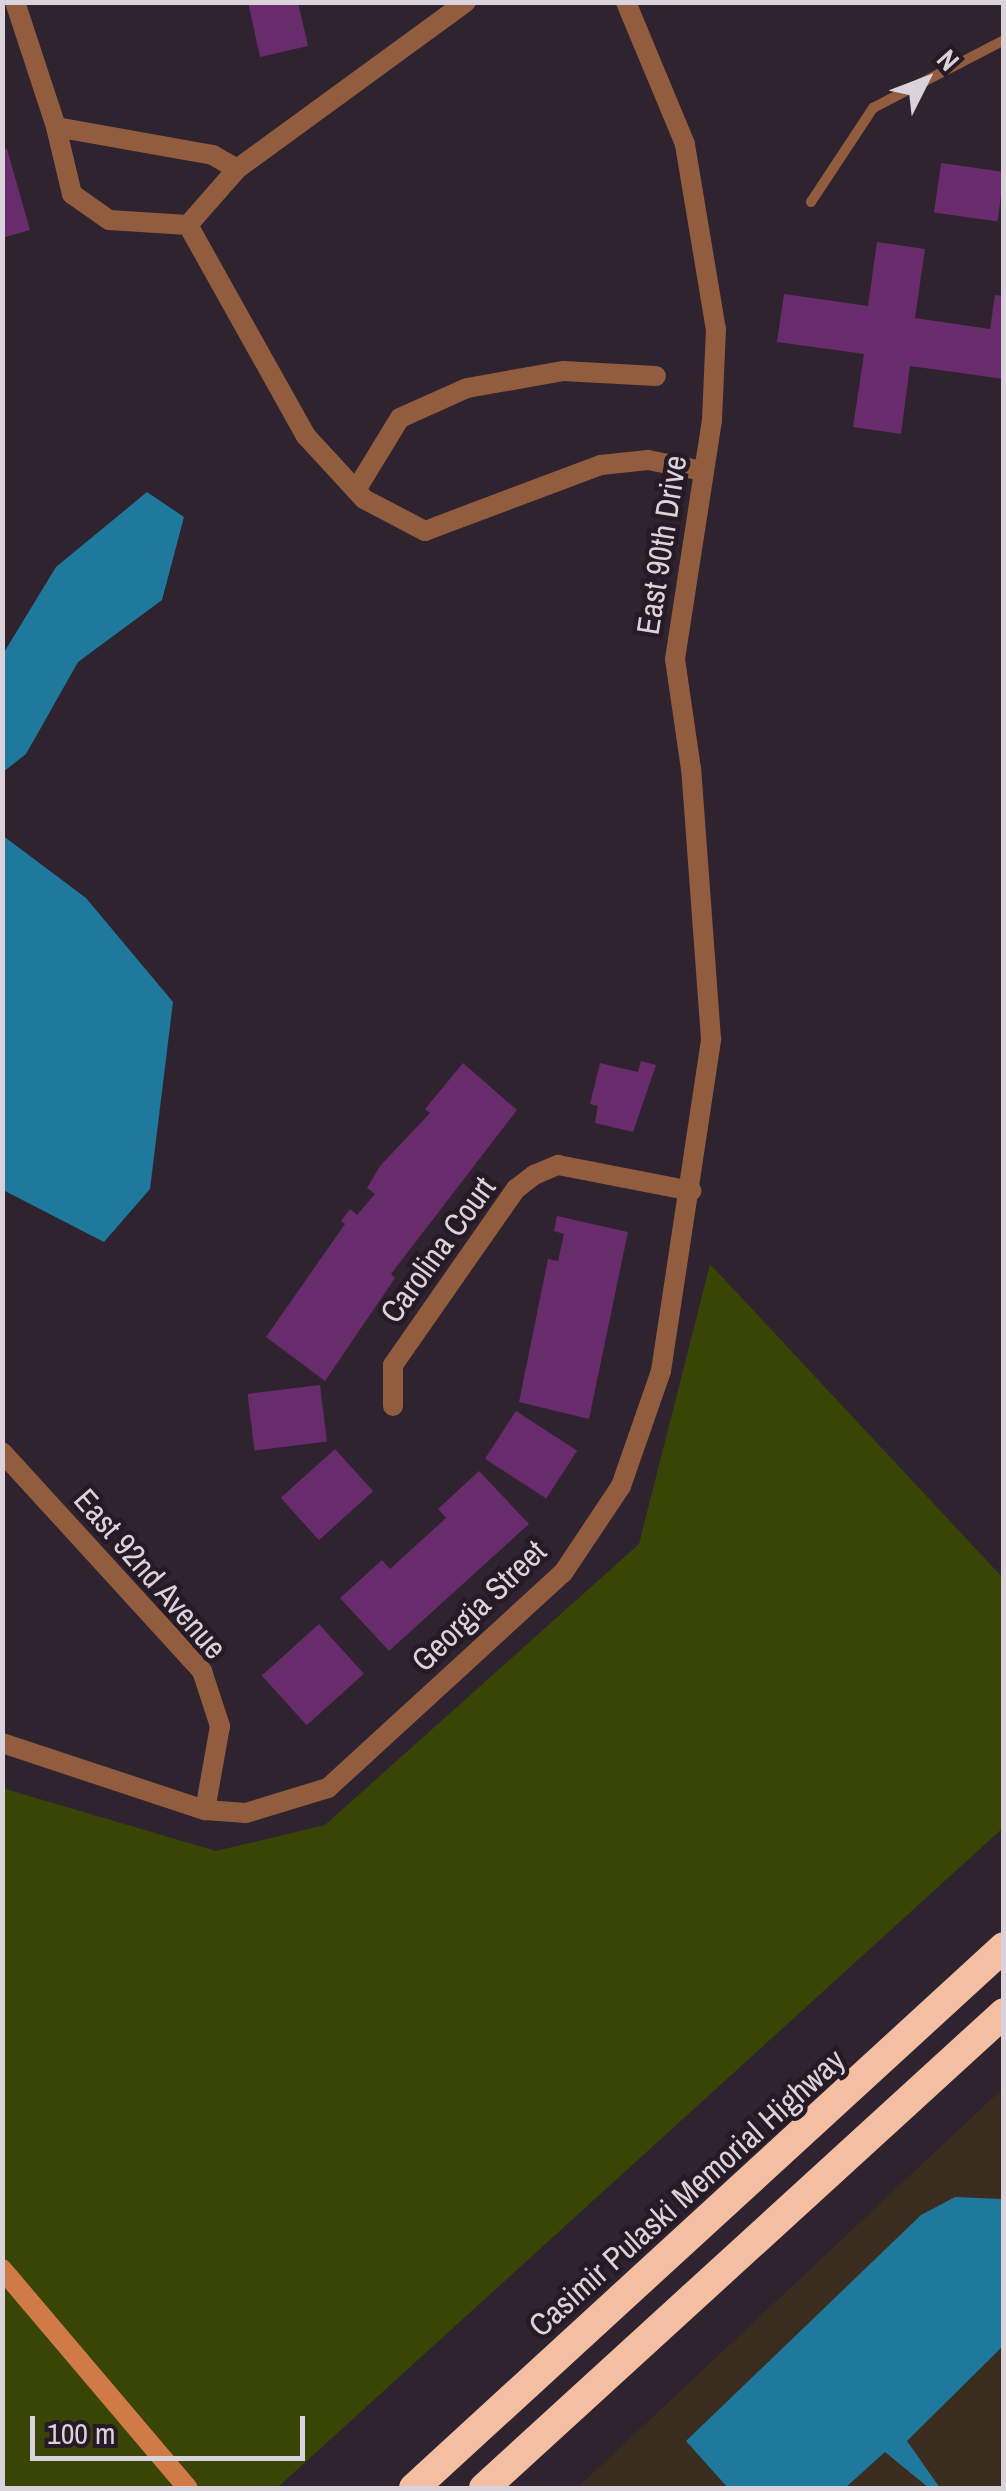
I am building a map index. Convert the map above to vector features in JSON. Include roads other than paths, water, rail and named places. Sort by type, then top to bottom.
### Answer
[{"type":"highway","name":"Casimir Pulaski Memorial Highway","points":[[414,2488],[1004,1947]]},
{"type":"highway","points":[[484,2488],[1004,2014]]},
{"type":"street","points":[[14,2],[24,22],[56,127],[72,194],[108,220],[188,226]]},
{"type":"street","points":[[188,226],[236,169],[466,2]]},
{"type":"street","name":"East 90th Drive","points":[[626,2],[685,144],[704,234],[716,330],[703,471],[674,659],[707,963],[711,1039],[702,1109]]},
{"type":"street","points":[[56,127],[213,155],[236,169]]},
{"type":"street","points":[[188,226],[306,436],[356,490],[426,531],[601,464],[648,460],[703,471]]},
{"type":"street","points":[[356,490],[400,418],[467,388],[563,371],[656,376]]},
{"type":"street","name":"Georgia Street","points":[[2,1743],[205,1810],[246,1813],[328,1788],[563,1573],[621,1486],[660,1372],[692,1191],[702,1109]]},
{"type":"street","name":"Carolina Court","points":[[393,1406],[393,1365],[516,1189],[534,1175],[558,1165],[692,1191]]},
{"type":"street","name":"East 92nd Avenue","points":[[2,1452],[202,1671],[220,1726],[205,1810]]},
{"type":"street","points":[[2,2269],[188,2488]]},
{"type":"lane","points":[[2,25],[24,22]]},
{"type":"lane","points":[[811,202],[873,108],[1004,40]]},
{"type":"water","points":[[147,492],[184,517],[162,600],[78,662],[26,754],[3,772],[3,654],[56,567]]},
{"type":"water","points":[[2,835],[86,898],[173,1002],[150,1189],[104,1242],[3,1190]]},
{"type":"water","points":[[955,2197],[1003,2199],[1003,2346],[907,2441],[940,2488],[929,2488],[885,2452],[845,2488],[728,2488],[686,2441],[921,2215]]}]
